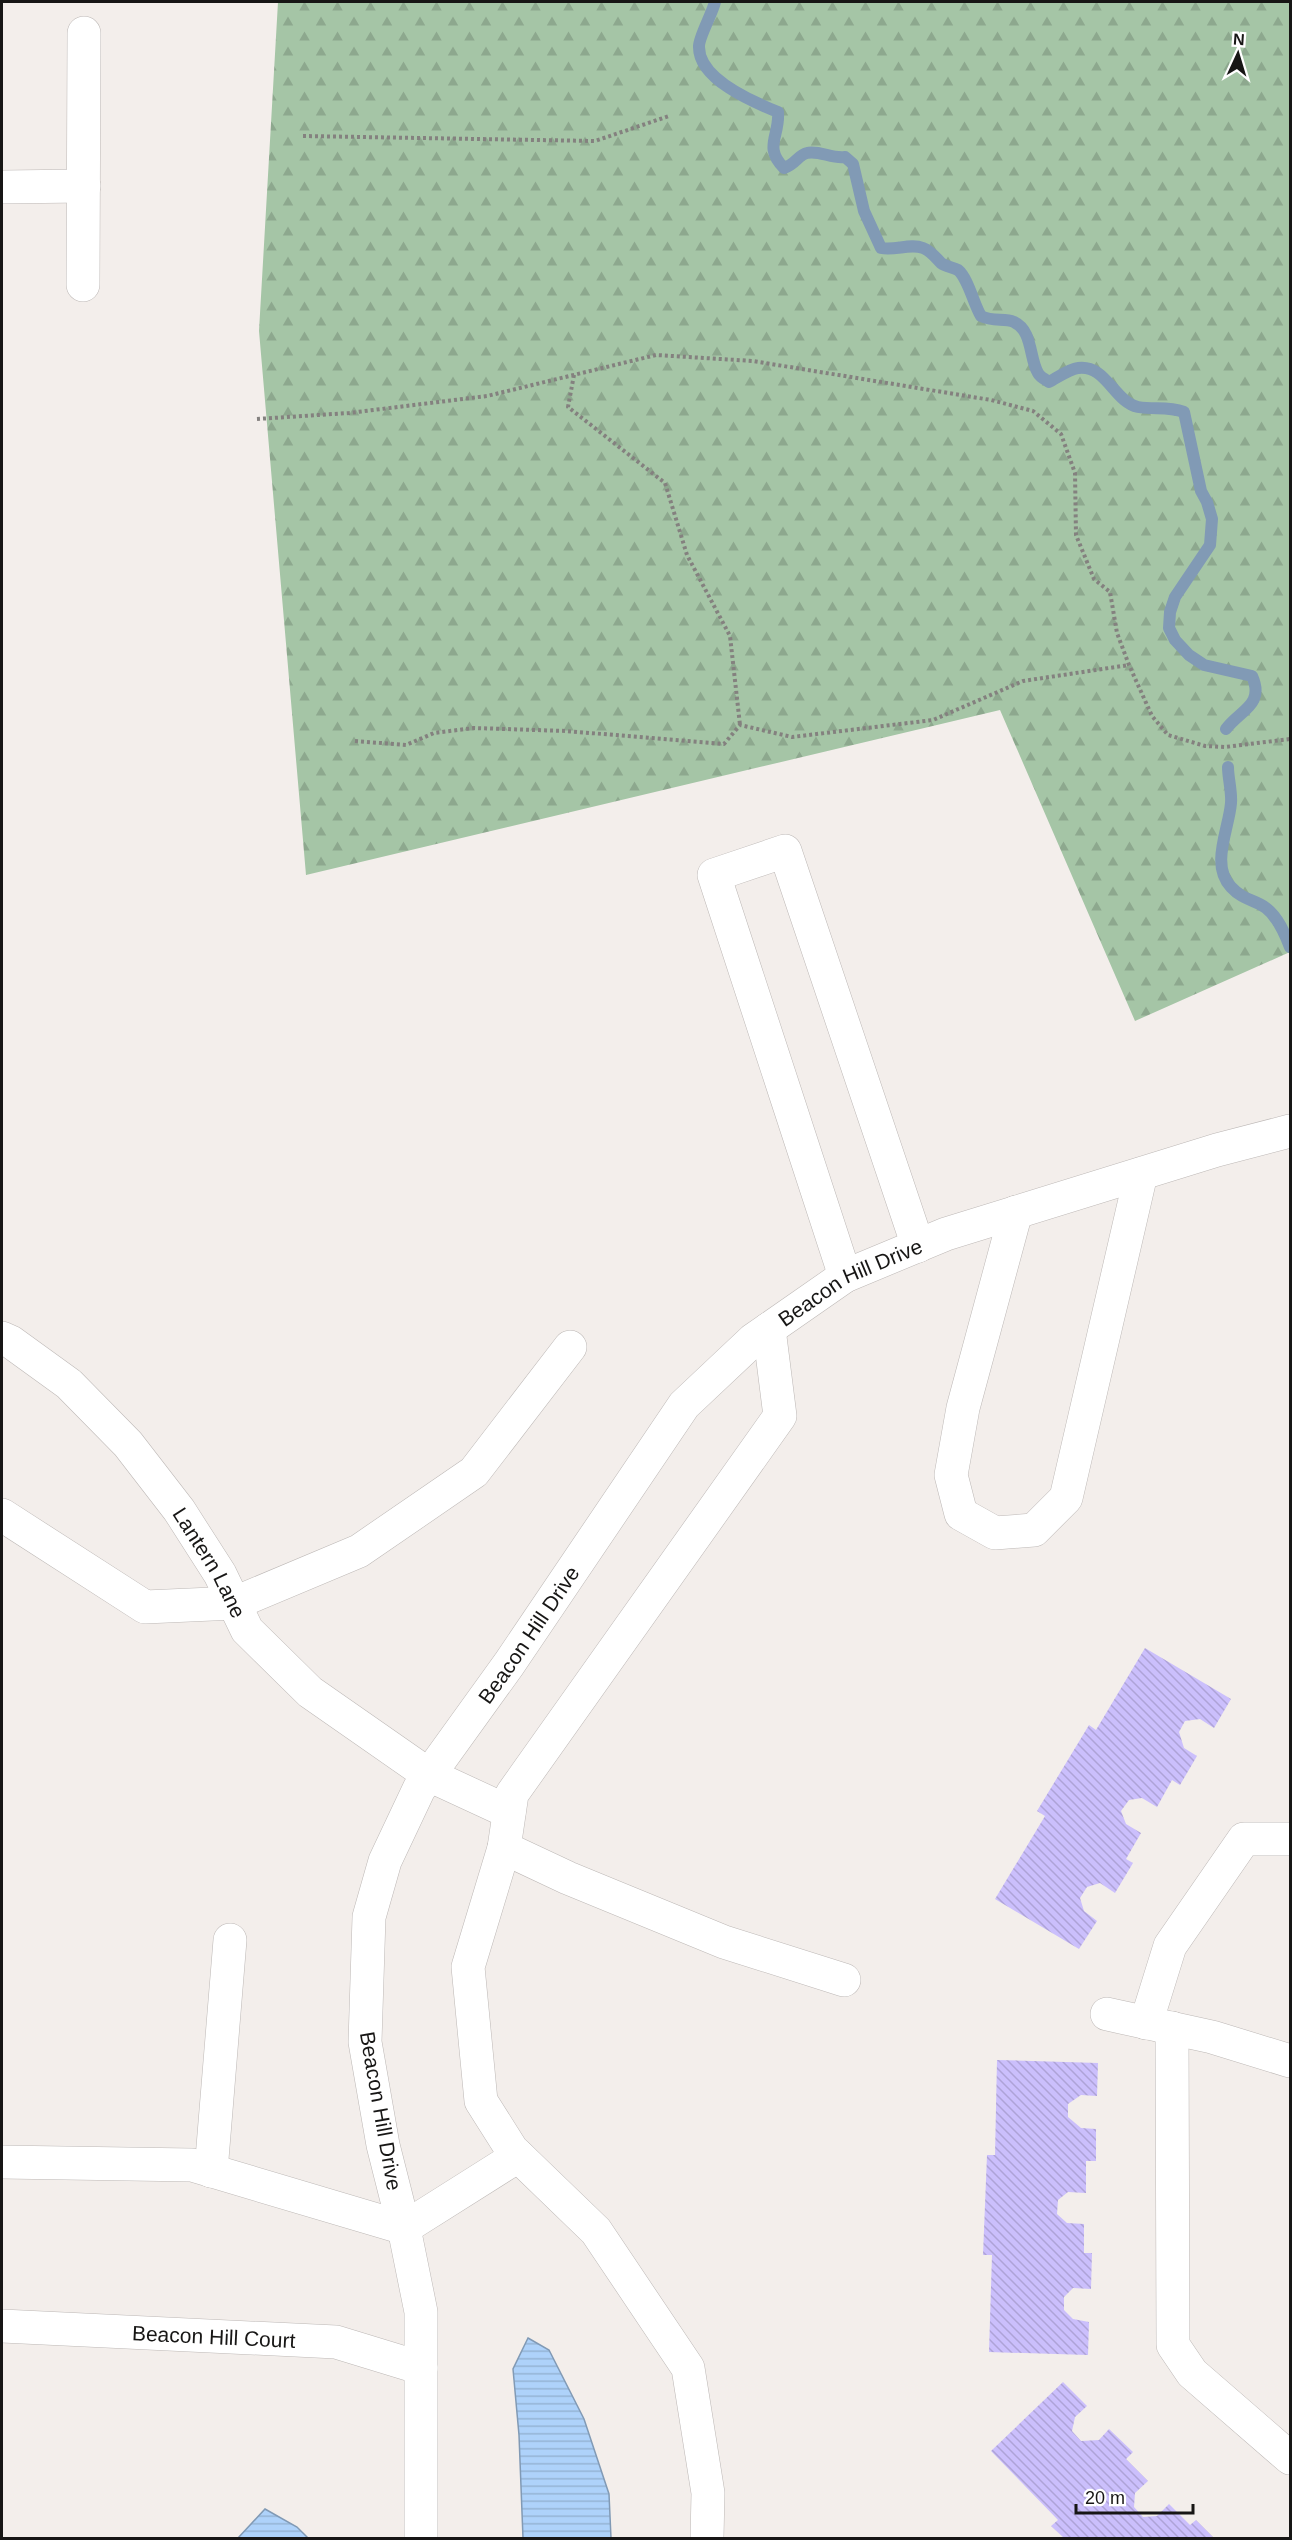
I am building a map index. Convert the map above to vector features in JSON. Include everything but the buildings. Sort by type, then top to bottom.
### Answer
[{"type":"street","points":[[83,285],[84,33]]},
{"type":"street","points":[[2,187],[84,186]]},
{"type":"street","points":[[845,1276],[714,875],[785,851],[918,1246]]},
{"type":"street","name":"Beacon Hill Drive","points":[[421,2538],[421,2312],[404,2228],[383,2145],[365,2042],[369,1917],[385,1861],[419,1789],[509,1664],[684,1405],[753,1340],[845,1276],[946,1234],[1217,1150],[1290,1131]]},
{"type":"street","points":[[1016,1212],[963,1408],[951,1475],[961,1514],[995,1533],[1034,1530],[1065,1498],[1141,1174]]},
{"type":"street","points":[[707,2538],[708,2493],[688,2368],[596,2231],[518,2156],[482,2101],[468,1967],[504,1848],[512,1794],[780,1416],[769,1329]]},
{"type":"street","name":"Lantern Lane","points":[[2,1338],[69,1384],[128,1444],[179,1509],[220,1574],[247,1630],[310,1692],[429,1775],[509,1812]]},
{"type":"street","points":[[2,1515],[145,1607],[235,1604],[359,1551],[474,1473],[570,1347]]},
{"type":"street","points":[[1290,1839],[1244,1839],[1170,1946],[1159,2026],[1173,2345],[1192,2373],[1290,2458]]},
{"type":"street","points":[[504,1848],[568,1878],[724,1942],[843,1980]]},
{"type":"street","points":[[211,2171],[230,1940]]},
{"type":"street","points":[[1107,2014],[1212,2037],[1290,2061]]},
{"type":"street","points":[[2,2162],[192,2165],[404,2228],[518,2156]]},
{"type":"street","name":"Beacon Hill Court","points":[[2,2326],[336,2342],[421,2368]]},
{"type":"path","points":[[303,136],[595,141],[669,116]]},
{"type":"path","points":[[257,419],[349,413],[487,396],[656,355],[753,361],[991,400],[1033,411],[1060,434],[1075,472],[1076,535],[1094,579],[1110,592],[1117,633],[1152,716],[1168,735],[1205,747],[1225,747],[1290,739]]},
{"type":"path","points":[[355,741],[406,745],[434,733],[474,728],[566,731],[724,744],[740,725],[730,636],[687,555],[665,483],[568,407],[574,375]]},
{"type":"path","points":[[740,725],[792,737],[933,720],[1023,681],[1129,665]]},
{"type":"green space","points":[[278,2],[1290,2],[1290,952],[1135,1021],[1000,710],[306,875],[259,331]]},
{"type":"water","points":[[528,2338],[549,2350],[584,2419],[609,2494],[611,2538],[523,2538],[519,2435],[513,2369]]},
{"type":"water","points":[[265,2509],[297,2527],[308,2538],[238,2538]]},
{"type":"waterway","points":[[715,2],[700,42],[701,58],[707,69],[729,88],[778,112],[773,147],[774,154],[784,168],[807,153],[845,157],[853,164],[864,211],[881,248],[913,246],[923,248],[931,252],[943,264],[958,270],[965,279],[981,316],[1014,322],[1020,326],[1028,338],[1038,373],[1049,382],[1074,369],[1088,368],[1103,377],[1130,404],[1184,412],[1201,491],[1212,519],[1210,545],[1175,597],[1170,612],[1169,628],[1175,640],[1189,655],[1204,665],[1252,676],[1255,686],[1253,701],[1226,729]]},
{"type":"waterway","points":[[1228,767],[1231,803],[1221,858],[1225,878],[1240,895],[1262,905],[1274,916],[1290,947]]}]
